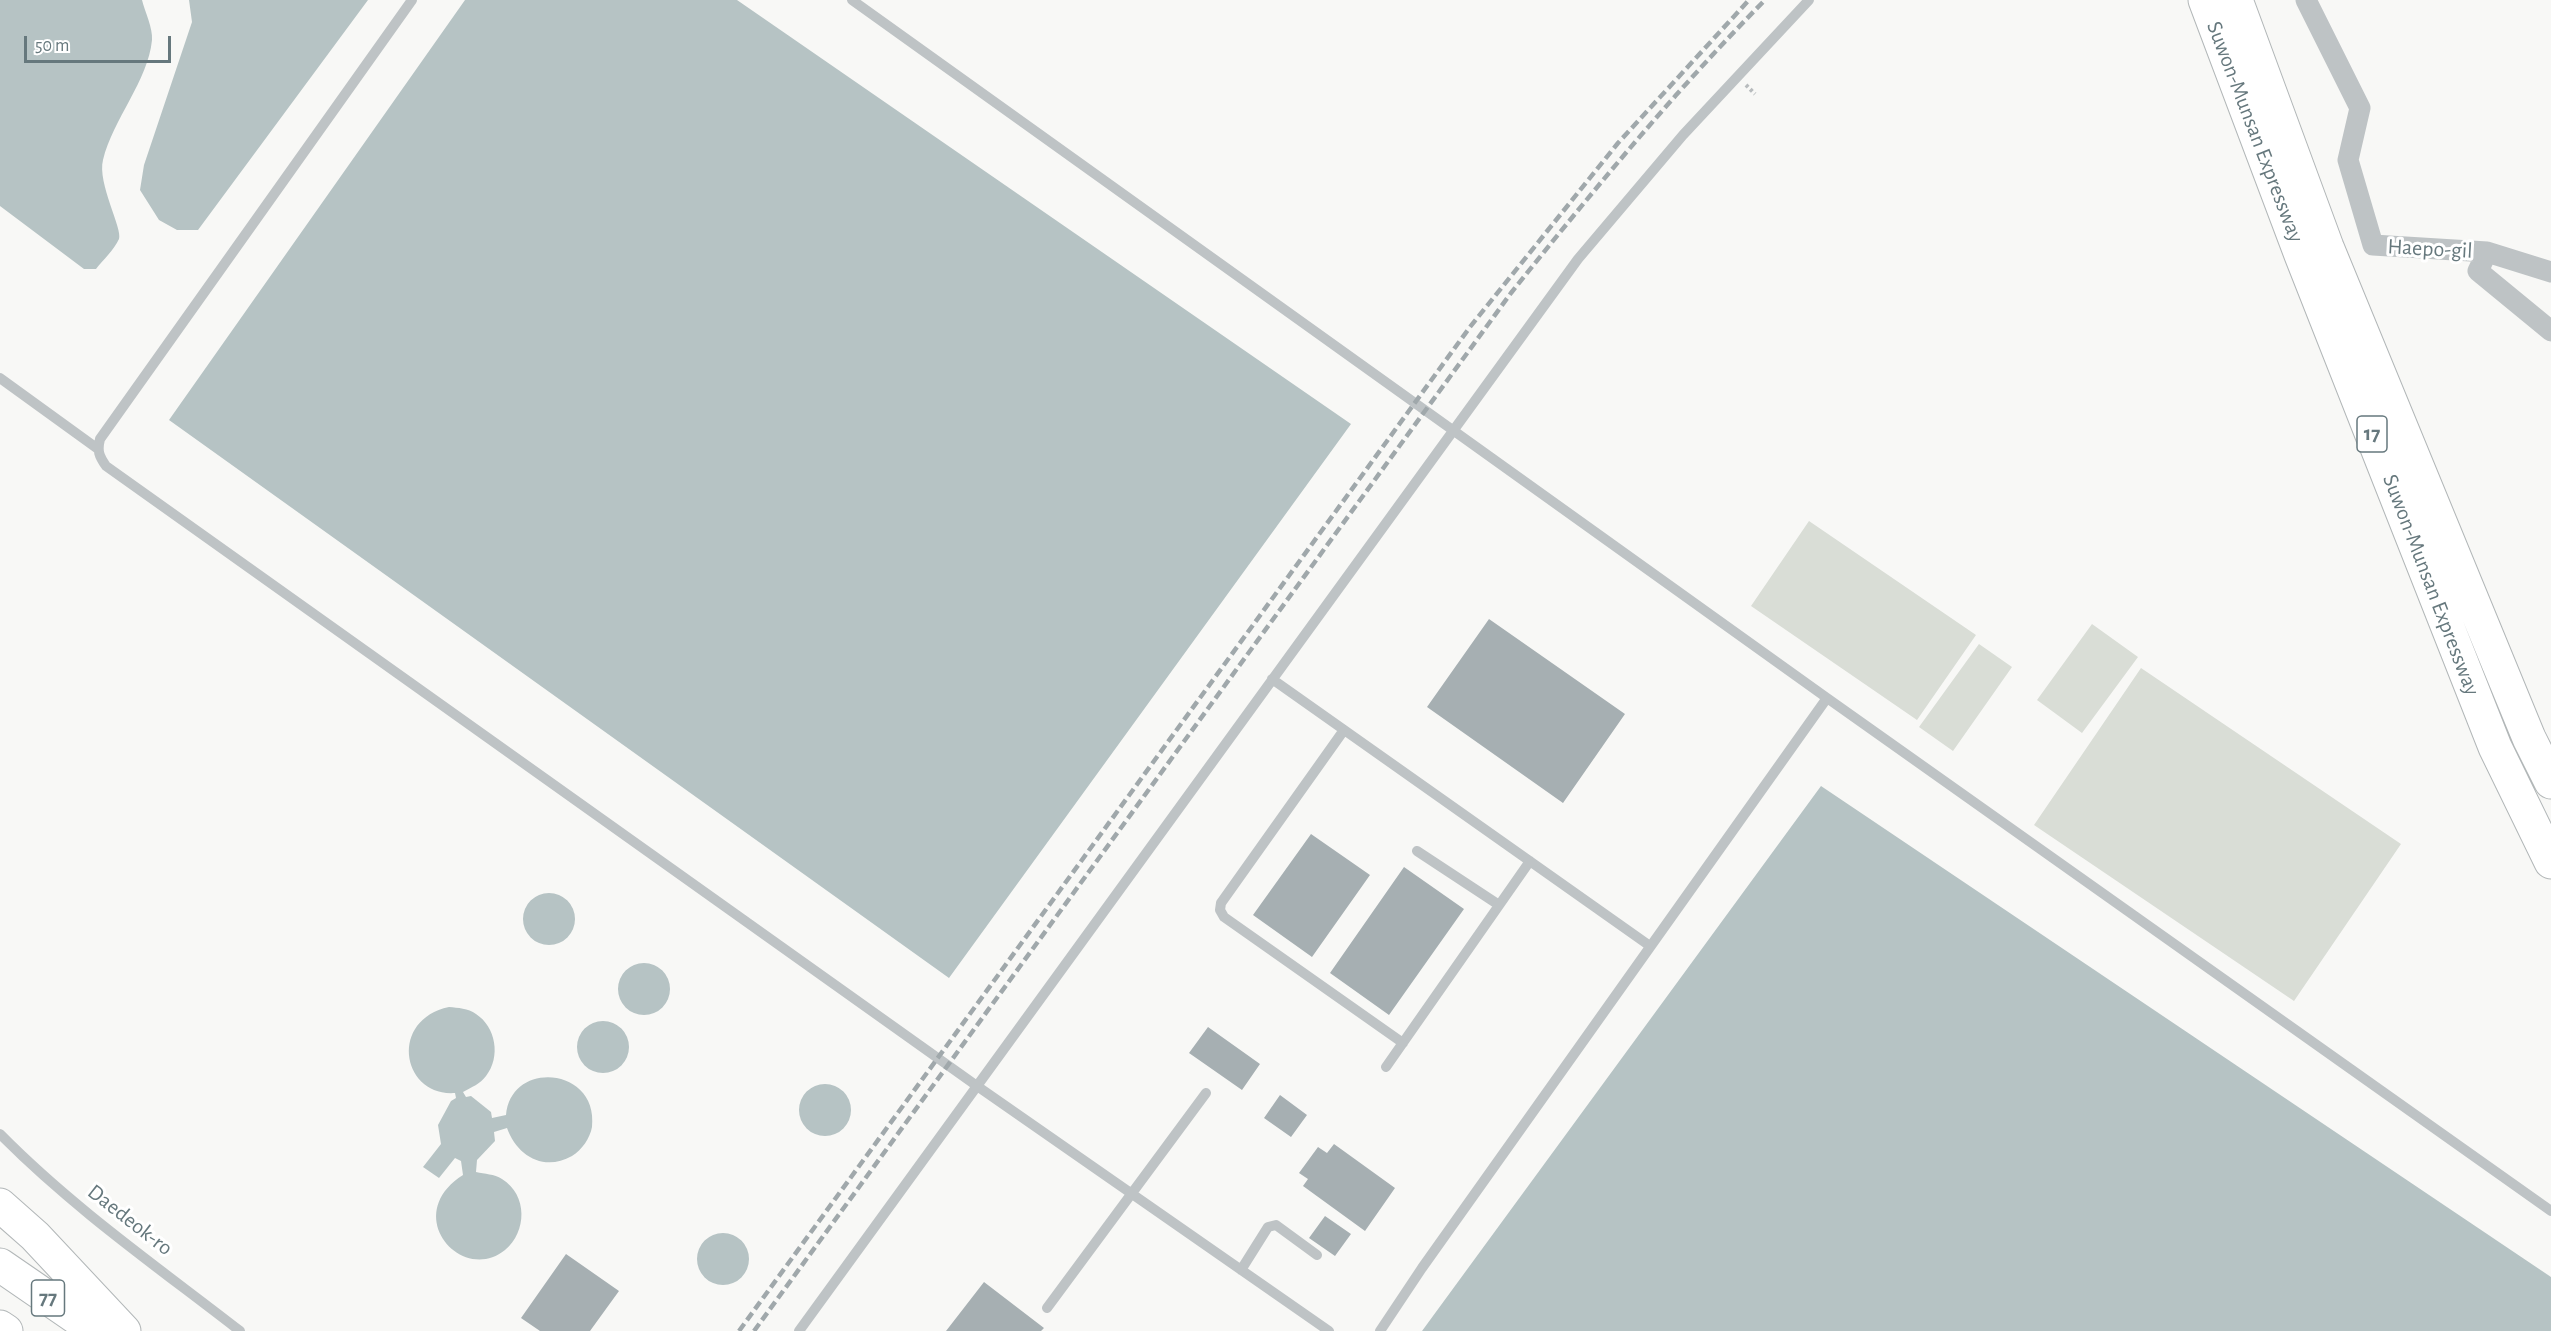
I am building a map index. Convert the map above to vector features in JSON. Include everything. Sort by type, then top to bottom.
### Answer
[{"type":"highway","name":"Suwon-Munsan Expressway","points":[[2205,0],[2301,255],[2495,747],[2551,862]]},
{"type":"highway","name":"Suwon-Munsan Expressway","points":[[2236,0],[2327,248],[2529,738],[2551,782]]},
{"type":"highway","points":[[0,1205],[35,1236],[124,1331]]},
{"type":"highway","name":"77","points":[[0,1265],[96,1331]]},
{"type":"highway","name":"77","points":[[0,1327],[6,1331]]},
{"type":"street","name":"Haepo-gil","points":[[2306,0],[2360,108],[2348,160],[2373,246],[2487,252],[2551,272]]},
{"type":"street","name":"Haepo-gil","points":[[2487,252],[2478,271],[2551,332]]},
{"type":"lane","points":[[412,0],[100,439],[99,457],[106,466],[977,1086],[1329,1331]]},
{"type":"lane","points":[[852,0],[1827,698],[2551,1211]]},
{"type":"lane","points":[[799,1331],[1578,259],[1683,135],[1809,0]]},
{"type":"lane","points":[[0,378],[98,449]]},
{"type":"lane","points":[[1272,679],[1650,946]]},
{"type":"lane","points":[[1380,1331],[1422,1268],[1827,698]]},
{"type":"lane","points":[[1344,730],[1221,903],[1220,910],[1224,917],[1403,1043]]},
{"type":"lane","points":[[1417,851],[1499,905]]},
{"type":"lane","points":[[1386,1067],[1530,861]]},
{"type":"lane","points":[[1047,1308],[1206,1093]]},
{"type":"lane","name":"Daedeok-ro","points":[[0,1134],[27,1162],[98,1221],[240,1331]]},
{"type":"lane","points":[[1241,1270],[1268,1227],[1272,1225],[1276,1225],[1317,1255]]},
{"type":"shaded area","points":[[0,0],[142,0],[152,35],[149,55],[137,85],[114,130],[103,160],[102,170],[119,239],[96,269],[84,269],[0,206]]},
{"type":"shaded area","points":[[189,0],[368,0],[198,230],[177,230],[159,220],[140,190],[144,165],[192,22]]},
{"type":"shaded area","points":[[465,0],[737,0],[1351,424],[949,978],[169,420]]},
{"type":"shaded area","points":[[1809,521],[1976,635],[1917,720],[1751,606]]},
{"type":"shaded area","points":[[2092,624],[2138,657],[2082,733],[2037,700]]},
{"type":"shaded area","points":[[1979,644],[2012,667],[1953,751],[1919,727]]},
{"type":"shaded area","points":[[2141,668],[2401,844],[2294,1001],[2034,825]]},
{"type":"shaded area","points":[[1821,786],[2551,1277],[2551,1331],[1422,1331]]},
{"type":"shaded area","points":[[549,893],[563,897],[571,905],[575,919],[571,933],[563,941],[549,945],[535,941],[527,933],[523,919],[527,905],[535,897]]},
{"type":"shaded area","points":[[644,963],[658,967],[666,975],[670,989],[666,1003],[658,1011],[644,1015],[630,1011],[622,1003],[618,989],[622,975],[630,967]]},
{"type":"shaded area","points":[[449,1007],[473,1012],[483,1020],[492,1034],[495,1051],[491,1068],[481,1081],[463,1092],[466,1097],[471,1096],[491,1112],[492,1118],[506,1115],[511,1097],[523,1085],[537,1078],[553,1078],[569,1082],[582,1092],[591,1107],[592,1127],[587,1139],[576,1153],[562,1161],[542,1162],[533,1158],[517,1146],[507,1128],[494,1132],[495,1141],[477,1160],[476,1172],[496,1176],[510,1186],[517,1194],[522,1214],[521,1224],[512,1242],[505,1250],[488,1258],[471,1259],[456,1252],[444,1241],[437,1226],[437,1209],[445,1191],[463,1175],[461,1161],[455,1158],[439,1178],[423,1167],[441,1144],[438,1125],[451,1101],[456,1098],[455,1093],[437,1091],[423,1083],[414,1071],[409,1056],[410,1041],[417,1026],[430,1015]]},
{"type":"shaded area","points":[[603,1021],[617,1025],[625,1033],[629,1047],[625,1061],[617,1069],[603,1073],[589,1069],[581,1061],[577,1047],[581,1033],[589,1025]]},
{"type":"shaded area","points":[[825,1084],[839,1088],[847,1096],[851,1110],[847,1124],[839,1132],[825,1136],[811,1132],[803,1124],[799,1110],[803,1096],[811,1088]]},
{"type":"shaded area","points":[[723,1233],[737,1237],[745,1245],[749,1259],[745,1273],[737,1281],[723,1285],[709,1281],[701,1273],[697,1259],[701,1245],[709,1237]]},
{"type":"building","points":[[1489,619],[1625,714],[1563,803],[1427,707]]},
{"type":"building","points":[[1311,834],[1370,875],[1312,957],[1253,915]]},
{"type":"building","points":[[1404,867],[1464,909],[1389,1015],[1330,973]]},
{"type":"building","points":[[1208,1027],[1260,1064],[1242,1090],[1189,1053]]},
{"type":"building","points":[[1280,1095],[1307,1115],[1291,1137],[1264,1118]]},
{"type":"building","points":[[1334,1144],[1395,1188],[1365,1231],[1303,1186],[1308,1179],[1299,1173],[1318,1147],[1327,1153]]},
{"type":"building","points":[[1325,1216],[1351,1234],[1335,1256],[1309,1238]]},
{"type":"building","points":[[566,1254],[619,1291],[590,1331],[540,1331],[521,1318]]},
{"type":"building","points":[[984,1282],[1044,1328],[1041,1331],[946,1331]]},
{"type":"railway","points":[[739,1331],[1470,327],[1618,143],[1749,0]]},
{"type":"railway","points":[[754,1331],[1511,293],[1634,143],[1698,70],[1765,0]]}]
